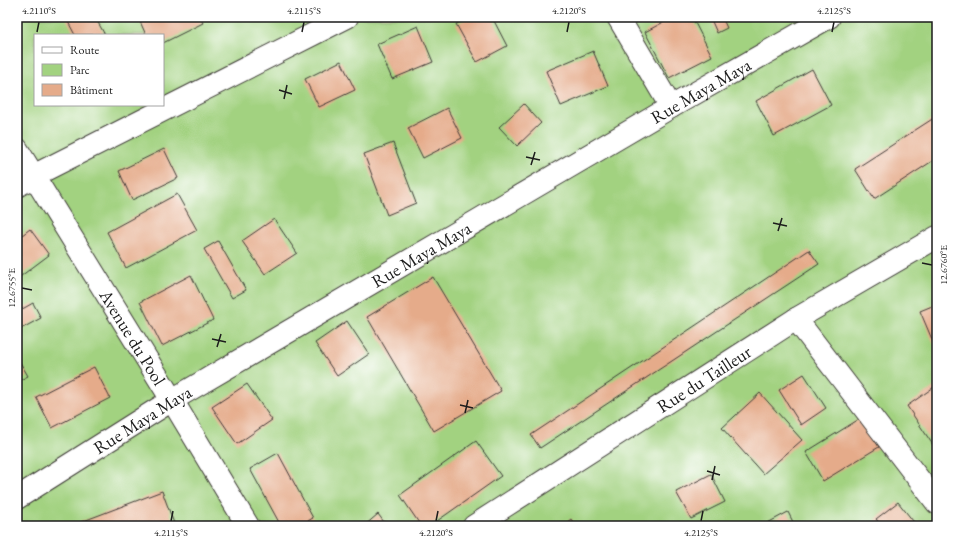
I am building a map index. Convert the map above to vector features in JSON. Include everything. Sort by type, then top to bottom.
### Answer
[{"type":"street","points":[[26,181],[347,17]]},
{"type":"street","points":[[618,17],[671,107]]},
{"type":"street","name":"Rue Maya Maya","points":[[17,498],[172,400],[671,107],[829,17]]},
{"type":"street","name":"Avenue du Pool","points":[[17,148],[26,181],[172,400],[248,526]]},
{"type":"street","name":"Rue du Tailleur","points":[[474,526],[796,319],[937,237]]},
{"type":"street","points":[[796,319],[937,503]]},
{"type":"green space","points":[[17,17],[937,17],[937,526],[17,526]]},
{"type":"building","points":[[95,17],[104,34],[74,34],[66,18]]},
{"type":"building","points":[[138,17],[200,17],[203,23],[164,42],[164,34],[146,34]]},
{"type":"building","points":[[470,17],[492,17],[507,46],[477,62],[456,24]]},
{"type":"building","points":[[673,17],[692,17],[712,56],[669,78],[645,32]]},
{"type":"building","points":[[710,17],[722,17],[727,28],[717,33]]},
{"type":"building","points":[[418,26],[433,62],[392,79],[377,44]]},
{"type":"building","points":[[593,51],[608,86],[561,106],[546,71]]},
{"type":"building","points":[[341,61],[355,90],[319,107],[305,79]]},
{"type":"building","points":[[812,69],[831,105],[774,136],[756,101]]},
{"type":"building","points":[[524,104],[541,123],[517,146],[499,127]]},
{"type":"building","points":[[447,108],[462,138],[423,158],[408,128]]},
{"type":"building","points":[[937,116],[937,158],[874,199],[855,169]]},
{"type":"building","points":[[393,143],[416,203],[387,215],[364,154]]},
{"type":"building","points":[[164,149],[178,178],[132,200],[119,171]]},
{"type":"building","points":[[177,194],[197,230],[126,268],[107,232]]},
{"type":"building","points":[[274,219],[297,253],[265,274],[242,241]]},
{"type":"building","points":[[30,229],[49,255],[17,279],[17,239]]},
{"type":"building","points":[[218,241],[246,290],[232,298],[204,249]]},
{"type":"building","points":[[809,250],[819,264],[540,448],[531,435]]},
{"type":"building","points":[[191,275],[213,320],[162,346],[140,302]]},
{"type":"building","points":[[433,277],[501,391],[434,431],[367,317]]},
{"type":"building","points":[[33,303],[41,318],[17,331],[17,312]]},
{"type":"building","points":[[937,304],[937,343],[934,344],[920,311]]},
{"type":"building","points":[[347,321],[369,354],[337,376],[315,343]]},
{"type":"building","points":[[17,357],[28,376],[17,382]]},
{"type":"building","points":[[94,367],[110,398],[52,428],[36,397]]},
{"type":"building","points":[[804,374],[826,408],[801,425],[779,390]]},
{"type":"building","points":[[247,384],[272,420],[237,444],[212,407]]},
{"type":"building","points":[[937,385],[937,451],[907,406]]},
{"type":"building","points":[[760,393],[802,440],[763,474],[722,428]]},
{"type":"building","points":[[861,418],[879,447],[823,481],[806,452]]},
{"type":"building","points":[[476,441],[501,476],[430,526],[421,526],[400,495]]},
{"type":"building","points":[[278,453],[313,518],[299,526],[281,526],[250,469]]},
{"type":"building","points":[[711,474],[725,502],[691,519],[676,492]]},
{"type":"building","points":[[162,491],[175,526],[82,526],[81,522]]},
{"type":"building","points":[[898,502],[917,526],[882,526],[876,519]]},
{"type":"building","points":[[788,512],[795,526],[762,526]]},
{"type":"building","points":[[378,514],[387,526],[364,526]]},
{"type":"building","points":[[571,519],[576,526],[562,526]]}]
